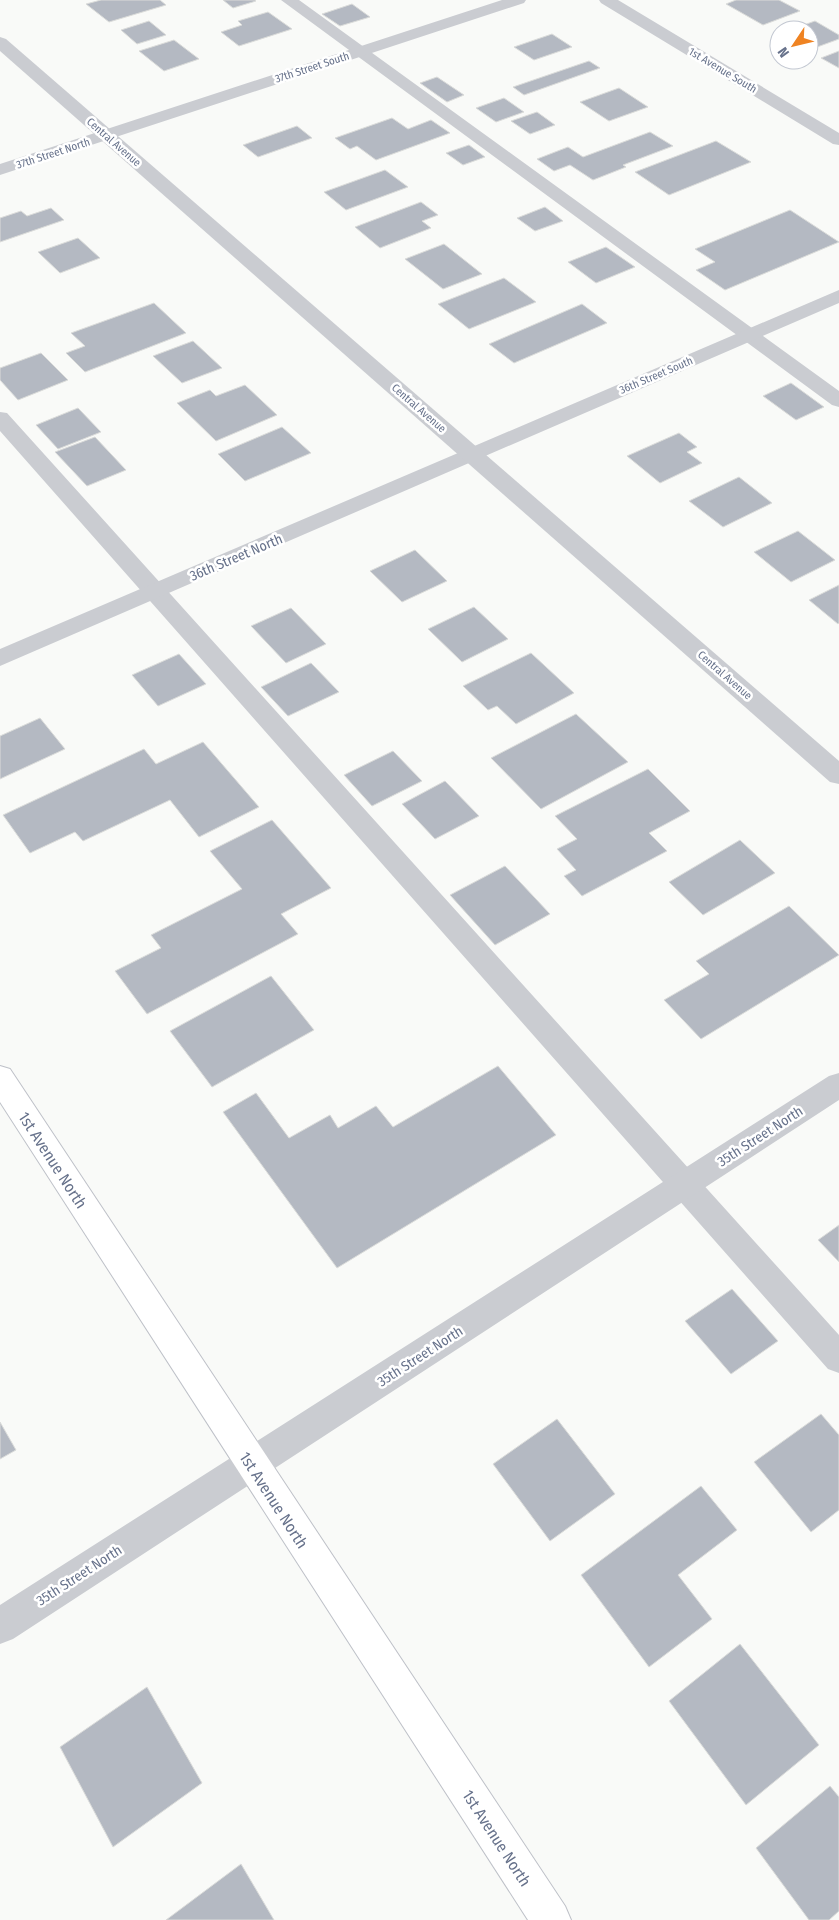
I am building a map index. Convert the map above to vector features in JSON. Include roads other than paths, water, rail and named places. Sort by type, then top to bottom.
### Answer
[{"type":"main road","name":"1st Avenue North","points":[[0,1078],[551,1920]]},
{"type":"street","points":[[289,0],[839,401]]},
{"type":"street","name":"37th Street South","points":[[106,135],[518,0]]},
{"type":"street","name":"1st Avenue South","points":[[607,0],[839,140]]},
{"type":"street","name":"Central Avenue","points":[[0,42],[839,775]]},
{"type":"street","name":"37th Street North","points":[[0,170],[106,135]]},
{"type":"street","name":"36th Street South","points":[[473,455],[839,296]]},
{"type":"street","points":[[0,418],[839,1358]]},
{"type":"street","name":"36th Street North","points":[[0,658],[473,455]]},
{"type":"street","name":"35th Street North","points":[[0,1626],[839,1085]]}]
